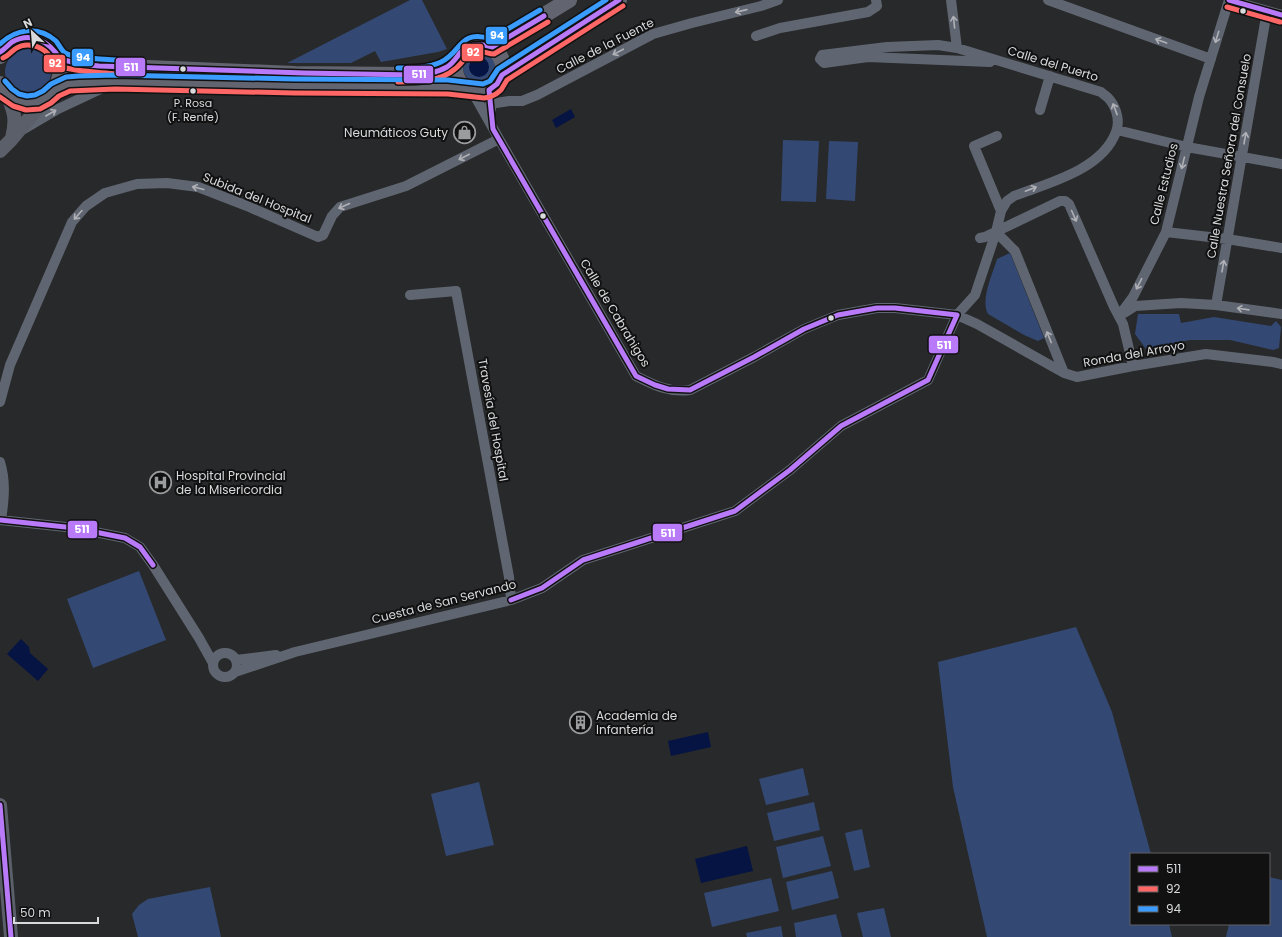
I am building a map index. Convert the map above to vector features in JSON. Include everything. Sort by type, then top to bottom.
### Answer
[{"type":"main road","points":[[492,47],[569,0]]},
{"type":"main road","points":[[502,75],[619,0]]},
{"type":"main road","points":[[0,151],[51,94],[60,80],[62,70],[60,59],[55,50],[47,43],[38,39],[19,39],[10,44],[1,53]]},
{"type":"main road","points":[[2,88],[16,100],[26,102],[37,102],[68,84],[115,82],[294,86],[448,87],[484,91],[490,97],[502,75],[504,67],[498,52],[486,44],[471,45],[461,52],[447,67],[433,71],[402,75],[295,74],[99,66],[80,64],[60,59]]},
{"type":"main road","points":[[457,58],[455,65],[458,79],[462,85],[470,90]]},
{"type":"main road","points":[[2,88],[16,120],[14,136]]},
{"type":"main road","points":[[0,805],[11,937]]},
{"type":"street","name":"Calle de la Fuente","points":[[490,97],[509,101],[522,101],[537,95],[653,34],[692,22],[761,6],[778,0]]},
{"type":"street","points":[[756,36],[780,28],[868,12],[877,6],[876,0]]},
{"type":"street","points":[[951,0],[957,48]]},
{"type":"street","points":[[1048,0],[1211,59]]},
{"type":"street","points":[[1233,1],[1255,4],[1267,11],[1282,15]]},
{"type":"street","name":"Calle Estudios","points":[[1119,316],[1133,297],[1166,232],[1199,97],[1211,59],[1233,1]]},
{"type":"street","name":"Calle Nuestra Señora del Consuelo","points":[[1216,305],[1267,11]]},
{"type":"street","name":"Calle del Puerto","points":[[1025,69],[990,62],[868,57],[824,63],[820,59],[822,55],[887,47],[938,44],[957,48],[1101,92],[1111,100],[1116,111],[1119,125],[1117,130]]},
{"type":"street","points":[[1040,110],[1050,76]]},
{"type":"street","points":[[14,136],[58,109],[115,82]]},
{"type":"street","name":"Calle de Cabrahigos","points":[[470,90],[636,376],[657,386],[678,392],[690,390],[804,329],[838,315],[877,308],[895,308],[957,315]]},
{"type":"street","points":[[490,97],[493,129]]},
{"type":"street","points":[[957,315],[975,294],[996,232],[1001,211],[1008,201],[1014,196],[1064,177],[1096,160],[1112,142],[1117,130],[1187,147],[1282,164]]},
{"type":"street","points":[[997,136],[974,146],[1001,211]]},
{"type":"street","name":"Subida del Hospital","points":[[0,402],[10,365],[72,222],[86,206],[105,193],[137,184],[167,183],[198,187],[248,206],[318,237],[323,235],[332,216],[340,206],[406,186],[499,139]]},
{"type":"street","points":[[980,238],[996,232],[1060,201],[1065,201],[1069,204],[1123,324],[1133,366]]},
{"type":"street","points":[[996,232],[1015,251],[1064,373]]},
{"type":"street","points":[[1166,232],[1227,239],[1282,248]]},
{"type":"street","name":"Travesía del Hospital","points":[[410,295],[456,291],[509,578],[511,600]]},
{"type":"street","points":[[1119,316],[1135,306],[1181,303],[1216,305],[1282,314]]},
{"type":"street","name":"Ronda del Arroyo","points":[[957,315],[977,324],[1064,373],[1077,377],[1206,354],[1282,364]]},
{"type":"street","name":"Cuesta de San Servando","points":[[295,652],[511,600],[542,588],[583,560],[735,511],[790,470],[841,426],[928,380],[957,315]]},
{"type":"street","points":[[0,462],[3,473],[2,492],[4,500],[0,520],[75,528],[125,538],[140,547],[199,638],[213,663],[213,670],[217,675],[223,678],[230,676],[235,672],[257,666],[295,652]]},
{"type":"street","points":[[199,638],[221,654]]},
{"type":"street","points":[[236,660],[295,652]]},
{"type":"street","points":[[213,663],[221,654],[226,653],[232,655],[236,660],[237,666],[235,672]]},
{"type":"shaded area","points":[[410,0],[422,0],[447,49],[438,52],[381,62],[375,51],[351,63],[287,63]]},
{"type":"shaded area","points":[[23,49],[33,49],[41,53],[47,59],[51,67],[51,77],[47,85],[41,91],[33,95],[23,95],[15,91],[9,85],[5,77],[5,67],[9,59],[15,53]]},
{"type":"shaded area","points":[[479,51],[488,54],[492,58],[495,67],[492,76],[488,80],[479,83],[470,80],[466,76],[463,67],[466,58],[470,54]]},
{"type":"shaded area","points":[[479,57],[486,60],[489,67],[486,74],[479,77],[472,74],[469,67],[472,60]]},
{"type":"shaded area","points":[[571,109],[575,117],[556,128],[552,120]]},
{"type":"shaded area","points":[[783,140],[819,141],[816,202],[781,201]]},
{"type":"shaded area","points":[[829,141],[858,142],[855,201],[826,199]]},
{"type":"shaded area","points":[[1010,253],[1044,338],[1038,341],[1024,335],[988,314],[986,308],[986,294],[997,259]]},
{"type":"shaded area","points":[[1138,314],[1179,314],[1181,323],[1214,317],[1271,326],[1276,321],[1281,327],[1279,348],[1273,350],[1230,340],[1190,340],[1146,349],[1135,334]]},
{"type":"shaded area","points":[[139,571],[166,640],[93,668],[67,599]]},
{"type":"shaded area","points":[[1076,627],[1112,712],[1151,853],[1130,853],[1130,925],[1169,925],[1172,937],[987,937],[953,787],[938,662]]},
{"type":"shaded area","points":[[21,639],[29,647],[30,653],[48,669],[38,681],[7,654]]},
{"type":"shaded area","points":[[708,732],[711,747],[671,756],[668,741]]},
{"type":"shaded area","points":[[803,768],[809,795],[766,805],[759,779]]},
{"type":"shaded area","points":[[479,782],[494,845],[446,856],[431,794]]},
{"type":"shaded area","points":[[814,802],[820,830],[774,841],[767,813]]},
{"type":"shaded area","points":[[862,829],[870,867],[854,871],[845,833]]},
{"type":"shaded area","points":[[823,836],[831,866],[783,878],[776,847]]},
{"type":"shaded area","points":[[747,846],[753,871],[701,883],[695,859]]},
{"type":"shaded area","points":[[832,871],[839,898],[792,910],[786,882]]},
{"type":"shaded area","points":[[1270,877],[1282,880],[1282,937],[1226,937],[1229,925],[1270,925]]},
{"type":"shaded area","points":[[771,878],[779,911],[712,927],[704,893]]},
{"type":"shaded area","points":[[210,887],[221,937],[138,937],[132,914],[139,905],[148,899]]},
{"type":"shaded area","points":[[884,908],[891,937],[863,937],[857,913]]},
{"type":"shaded area","points":[[836,914],[842,937],[796,937],[794,923]]},
{"type":"shaded area","points":[[781,926],[783,937],[747,937],[746,933]]},
{"type":"transit line","name":"94","points":[[5,81],[19,94],[27,96],[35,95],[43,91],[51,84],[66,77],[115,75],[294,79],[448,80],[483,84],[490,81],[498,69],[606,0]]},
{"type":"transit line","name":"511","points":[[511,600],[542,588],[583,560],[735,511],[790,470],[841,426],[928,380],[957,315],[895,308],[877,308],[838,315],[804,329],[690,390],[668,389],[636,376],[493,129],[489,90],[497,84],[502,75],[619,0]]},
{"type":"transit line","name":"511","points":[[1229,0],[1282,15]]},
{"type":"transit line","name":"92","points":[[0,97],[13,106],[26,110],[40,109],[51,103],[59,96],[70,91],[115,89],[294,93],[448,94],[484,98],[496,94],[501,90],[507,80],[623,6]]},
{"type":"transit line","name":"92","points":[[1227,7],[1280,22]]},
{"type":"transit line","name":"94","points":[[398,68],[425,67],[441,62],[448,58],[467,39],[473,37],[491,39],[540,10]]},
{"type":"transit line","name":"511","points":[[0,52],[12,42],[19,39],[33,38],[46,43],[60,59],[80,64],[99,66],[414,75],[431,73],[447,67],[467,47],[475,45],[492,47],[544,16]]},
{"type":"transit line","name":"92","points":[[398,82],[420,81],[442,77],[460,65],[468,55],[473,52],[479,51],[494,54],[548,22]]},
{"type":"transit line","name":"94","points":[[0,44],[6,39],[20,32],[35,31],[49,36],[56,41],[65,53],[70,55],[83,58],[118,60]]},
{"type":"transit line","name":"92","points":[[3,58],[15,49],[28,45],[41,48],[58,66],[80,71],[116,74]]},
{"type":"transit line","name":"511","points":[[0,520],[75,528],[125,538],[140,547],[153,565]]},
{"type":"transit line","name":"511","points":[[0,805],[11,937]]},
{"type":"place","name":"P. Rosa (F. Renfe)","points":[[193,91]]},
{"type":"place","name":"Neumáticos Guty","points":[[464,133]]},
{"type":"place","name":"Hospital Provincial de la Misericordia","points":[[161,483]]},
{"type":"place","name":"Academia de Infantería","points":[[581,723]]}]
